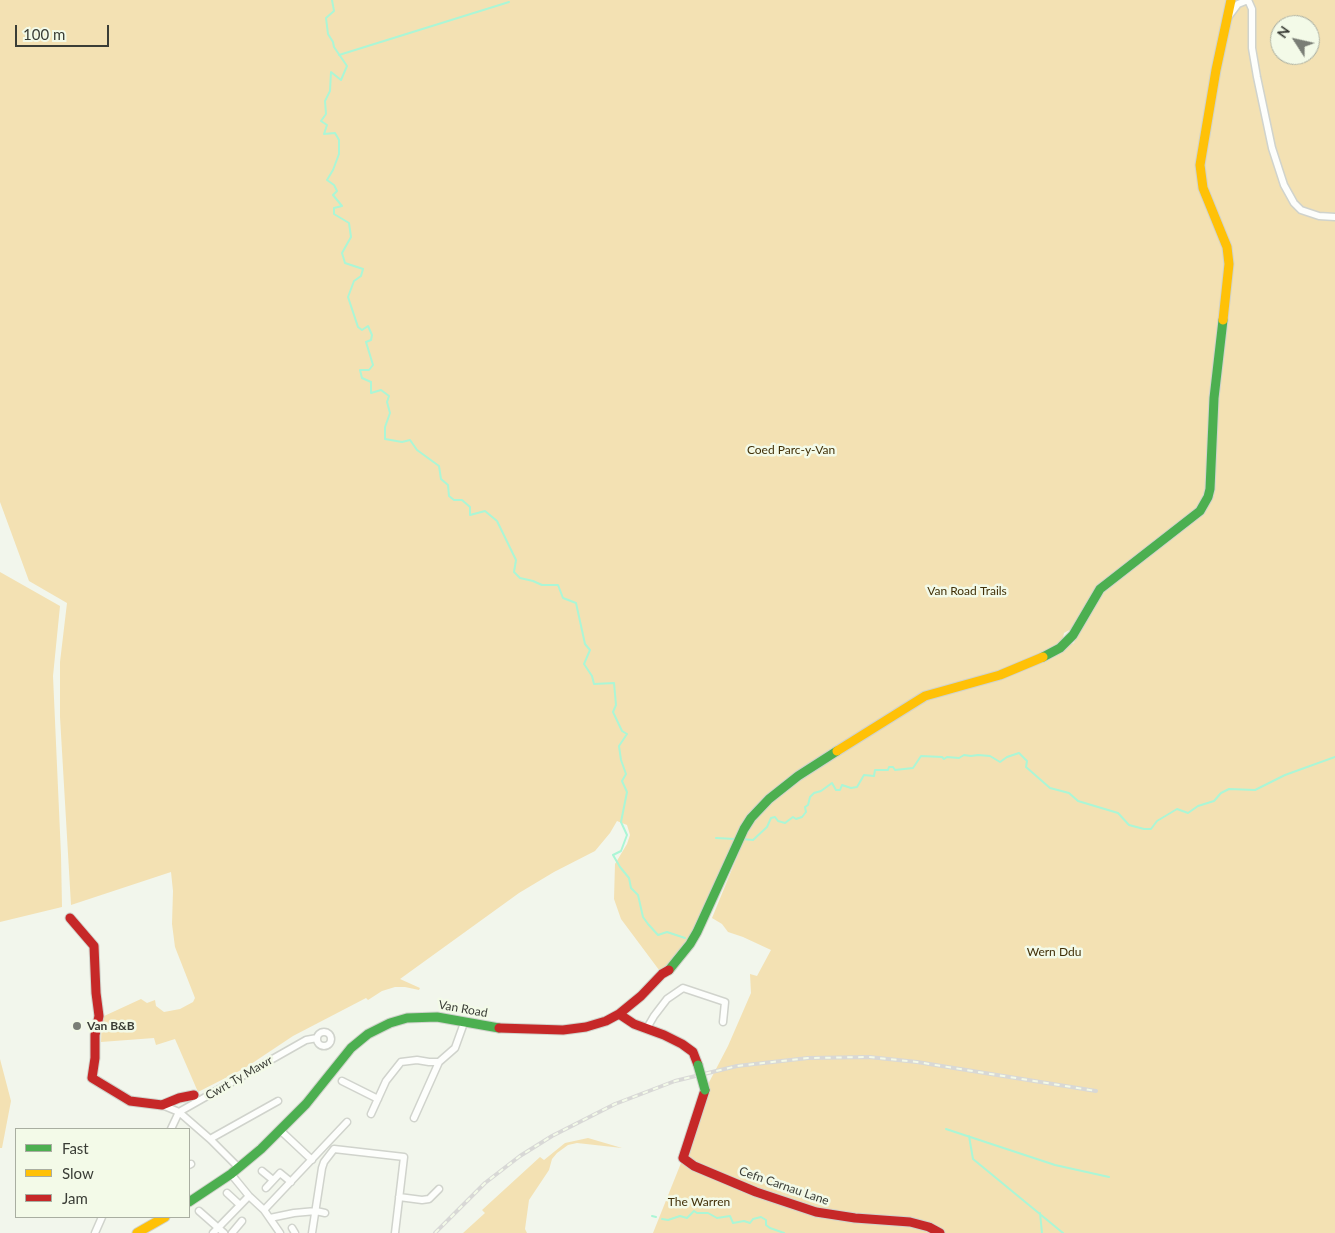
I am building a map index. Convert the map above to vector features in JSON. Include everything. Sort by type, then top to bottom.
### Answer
[{"type":"street","name":"Van Road","points":[[190,1201],[239,1168],[281,1132],[351,1048],[368,1034],[407,1018],[437,1017],[503,1029],[563,1030],[586,1027],[606,1021],[618,1014],[641,996],[679,959],[697,932],[736,844],[751,818],[782,788],[839,749],[925,696],[990,678],[1060,648],[1073,635],[1100,589],[1191,519],[1204,504],[1210,489],[1214,398],[1229,264],[1228,247],[1203,188],[1200,164],[1231,0]]},
{"type":"street","points":[[1227,19],[1238,4],[1248,0],[1252,9],[1252,48],[1257,77],[1272,148],[1284,185],[1294,203],[1301,210],[1319,216],[1335,217]]},
{"type":"street","points":[[70,918],[94,946],[99,1016],[92,1078],[130,1101],[162,1105],[179,1112],[239,1168]]},
{"type":"street","points":[[618,1014],[634,1024],[647,1028],[667,999],[683,988],[725,1002],[723,1022]]},
{"type":"street","points":[[414,1118],[439,1062],[456,1048],[464,1023]]},
{"type":"street","name":"Cefn Carnau Lane","points":[[647,1028],[682,1044],[693,1052],[698,1065],[705,1090],[683,1158],[694,1166],[729,1181],[816,1212],[855,1218],[910,1222],[929,1227],[940,1233]]},
{"type":"street","name":"Cwrt Ty Mawr","points":[[179,1112],[306,1040],[317,1038]]},
{"type":"street","points":[[371,1114],[386,1081],[401,1062],[417,1060],[439,1062]]},
{"type":"street","points":[[342,1081],[378,1099]]},
{"type":"street","points":[[162,1105],[194,1094]]},
{"type":"street","points":[[210,1139],[278,1101]]},
{"type":"street","points":[[171,1128],[179,1112]]},
{"type":"street","points":[[264,1210],[347,1122]]},
{"type":"street","points":[[281,1132],[312,1160]]},
{"type":"street","points":[[312,1233],[322,1168],[324,1162],[334,1150],[404,1158],[394,1233]]},
{"type":"street","points":[[262,1171],[273,1180]]},
{"type":"street","points":[[266,1188],[280,1173],[291,1182]]},
{"type":"street","points":[[231,1174],[249,1196],[264,1210],[280,1233]]},
{"type":"street","points":[[399,1197],[429,1199],[438,1189]]},
{"type":"street","points":[[227,1193],[240,1205]]},
{"type":"street","points":[[216,1230],[249,1196]]},
{"type":"street","points":[[199,1211],[216,1230],[224,1233]]},
{"type":"street","points":[[270,1218],[316,1211],[326,1213]]},
{"type":"street","points":[[95,1233],[102,1218]]},
{"type":"street","points":[[137,1233],[163,1218]]},
{"type":"street","points":[[232,1233],[242,1221]]},
{"type":"green space","points":[[0,0],[1335,0],[1335,1233],[653,1233],[683,1158],[705,1090],[728,1046],[751,993],[750,974],[757,976],[771,950],[728,932],[722,924],[712,918],[746,834],[697,932],[662,974],[621,919],[614,899],[615,864],[630,835],[627,825],[617,821],[595,851],[519,893],[400,979],[420,988],[419,990],[395,987],[382,991],[368,1000],[366,998],[293,1036],[245,1068],[198,1092],[175,1039],[156,1045],[154,1038],[101,1042],[102,1017],[141,999],[147,1003],[155,1000],[156,1006],[164,1012],[180,1009],[193,1002],[195,998],[175,947],[172,924],[173,891],[171,872],[71,905],[60,717],[60,662],[67,603],[29,581],[0,502]],"holes":[[[1079,625],[1074,643],[1061,648],[1064,633]]]},
{"type":"green space","points":[[0,572],[60,606],[53,676],[62,907],[0,922]]},
{"type":"green space","points":[[0,1059],[11,1101],[2,1148],[0,1148]]},
{"type":"green space","points":[[588,1138],[622,1148],[577,1143],[568,1145],[557,1153],[552,1159],[549,1170],[529,1200],[525,1229],[527,1233],[463,1233],[485,1213],[482,1210],[540,1157],[544,1160],[565,1143]]},
{"type":"waterway","points":[[332,0],[334,11],[326,18],[328,34],[347,66],[341,80],[331,72],[330,91],[325,101],[326,114],[321,121],[327,125],[324,134],[335,133],[339,140],[339,154],[327,180],[334,185],[337,191],[333,195],[342,206],[334,208],[334,214],[349,223],[351,237],[342,253],[345,263],[363,269],[361,276],[354,281],[348,297],[358,327],[362,330],[368,326],[372,335],[371,340],[366,342],[373,365],[369,370],[360,370],[362,378],[371,382],[371,393],[381,390],[389,396],[387,402],[390,413],[385,427],[385,439],[402,442],[410,440],[417,450],[439,466],[441,479],[448,485],[449,496],[454,500],[462,500],[470,507],[470,515],[485,511],[497,521],[516,560],[514,572],[520,578],[542,585],[558,585],[563,598],[576,603],[585,644],[590,650],[584,664],[592,676],[594,684],[614,683],[616,705],[613,712],[622,731],[627,734],[619,746],[626,774],[622,781],[627,792],[621,822],[627,835],[621,851],[613,855],[629,878],[631,888],[638,895],[643,917],[648,924],[658,935],[667,932],[685,938]]},
{"type":"waterway","points":[[339,55],[509,2]]},
{"type":"waterway","points":[[742,839],[753,840],[767,827],[771,818],[775,817],[778,821],[785,823],[793,817],[796,819],[802,817],[806,812],[805,807],[808,805],[810,797],[832,783],[836,790],[840,790],[842,785],[851,788],[857,787],[864,775],[874,776],[875,770],[888,770],[889,767],[893,767],[895,770],[913,768],[921,756],[942,757],[944,759],[947,757],[959,758],[964,755],[978,755],[990,756],[1000,762],[1007,757],[1019,753],[1027,761],[1026,767],[1050,788],[1069,793],[1078,801],[1118,813],[1129,825],[1144,829],[1151,829],[1157,821],[1177,809],[1188,813],[1198,806],[1214,801],[1221,793],[1229,789],[1255,790],[1285,775],[1335,757]]},
{"type":"waterway","points":[[716,838],[735,839]]},
{"type":"waterway","points":[[946,1129],[1055,1165],[1109,1177]]},
{"type":"waterway","points":[[969,1136],[973,1159],[1063,1233]]},
{"type":"waterway","points":[[662,1219],[668,1220],[680,1216],[687,1218],[694,1211],[697,1213],[708,1213],[717,1218],[730,1216],[733,1223],[744,1221],[750,1223],[753,1219],[761,1217],[766,1220],[766,1225],[770,1228],[784,1233]]},
{"type":"waterway","points":[[1040,1213],[1042,1233]]},
{"type":"waterway","points":[[652,1216],[656,1217]]},
{"type":"railway","points":[[435,1233],[485,1183],[520,1156],[552,1136],[615,1104],[675,1081],[737,1066],[808,1058],[869,1057],[917,1062],[1096,1091]]},
{"type":"traffic: fast","points":[[1043,657],[1060,648],[1073,635],[1100,589],[1200,511],[1208,497],[1210,489],[1214,398],[1223,320]]},
{"type":"traffic: fast","points":[[669,970],[697,932],[744,829],[751,818],[769,799],[798,776],[837,751]]},
{"type":"traffic: fast","points":[[190,1201],[231,1174],[261,1149],[306,1104],[351,1048],[368,1034],[390,1023],[407,1018],[437,1017],[499,1028]]},
{"type":"traffic: fast","points":[[698,1065],[705,1090]]},
{"type":"traffic: slow","points":[[1223,320],[1229,264],[1227,247],[1203,188],[1200,165],[1216,70],[1231,0]]},
{"type":"traffic: slow","points":[[837,751],[925,696],[1000,675],[1043,657]]},
{"type":"traffic: slow","points":[[137,1233],[163,1218]]},
{"type":"traffic: jam","points":[[70,918],[94,946],[99,1016],[95,1035],[95,1058],[92,1078],[130,1101],[162,1105],[179,1098],[194,1095]]},
{"type":"traffic: jam","points":[[499,1028],[563,1030],[586,1027],[606,1021],[619,1014],[641,996],[662,974],[669,970]]},
{"type":"traffic: jam","points":[[619,1014],[634,1024],[682,1044],[693,1052],[698,1065]]},
{"type":"traffic: jam","points":[[705,1090],[683,1158],[694,1166],[756,1192],[816,1212],[855,1218],[910,1222],[929,1227],[940,1233]]},
{"type":"place","name":"Van B&B","points":[[77,1026]]},
{"type":"park label","name":"Coed Parc-y-Van","points":[[791,450]]},
{"type":"park label","name":"Van Road Trails","points":[[967,591]]},
{"type":"park label","name":"Wern Ddu","points":[[1054,952]]},
{"type":"park label","name":"The Warren","points":[[699,1202]]}]
